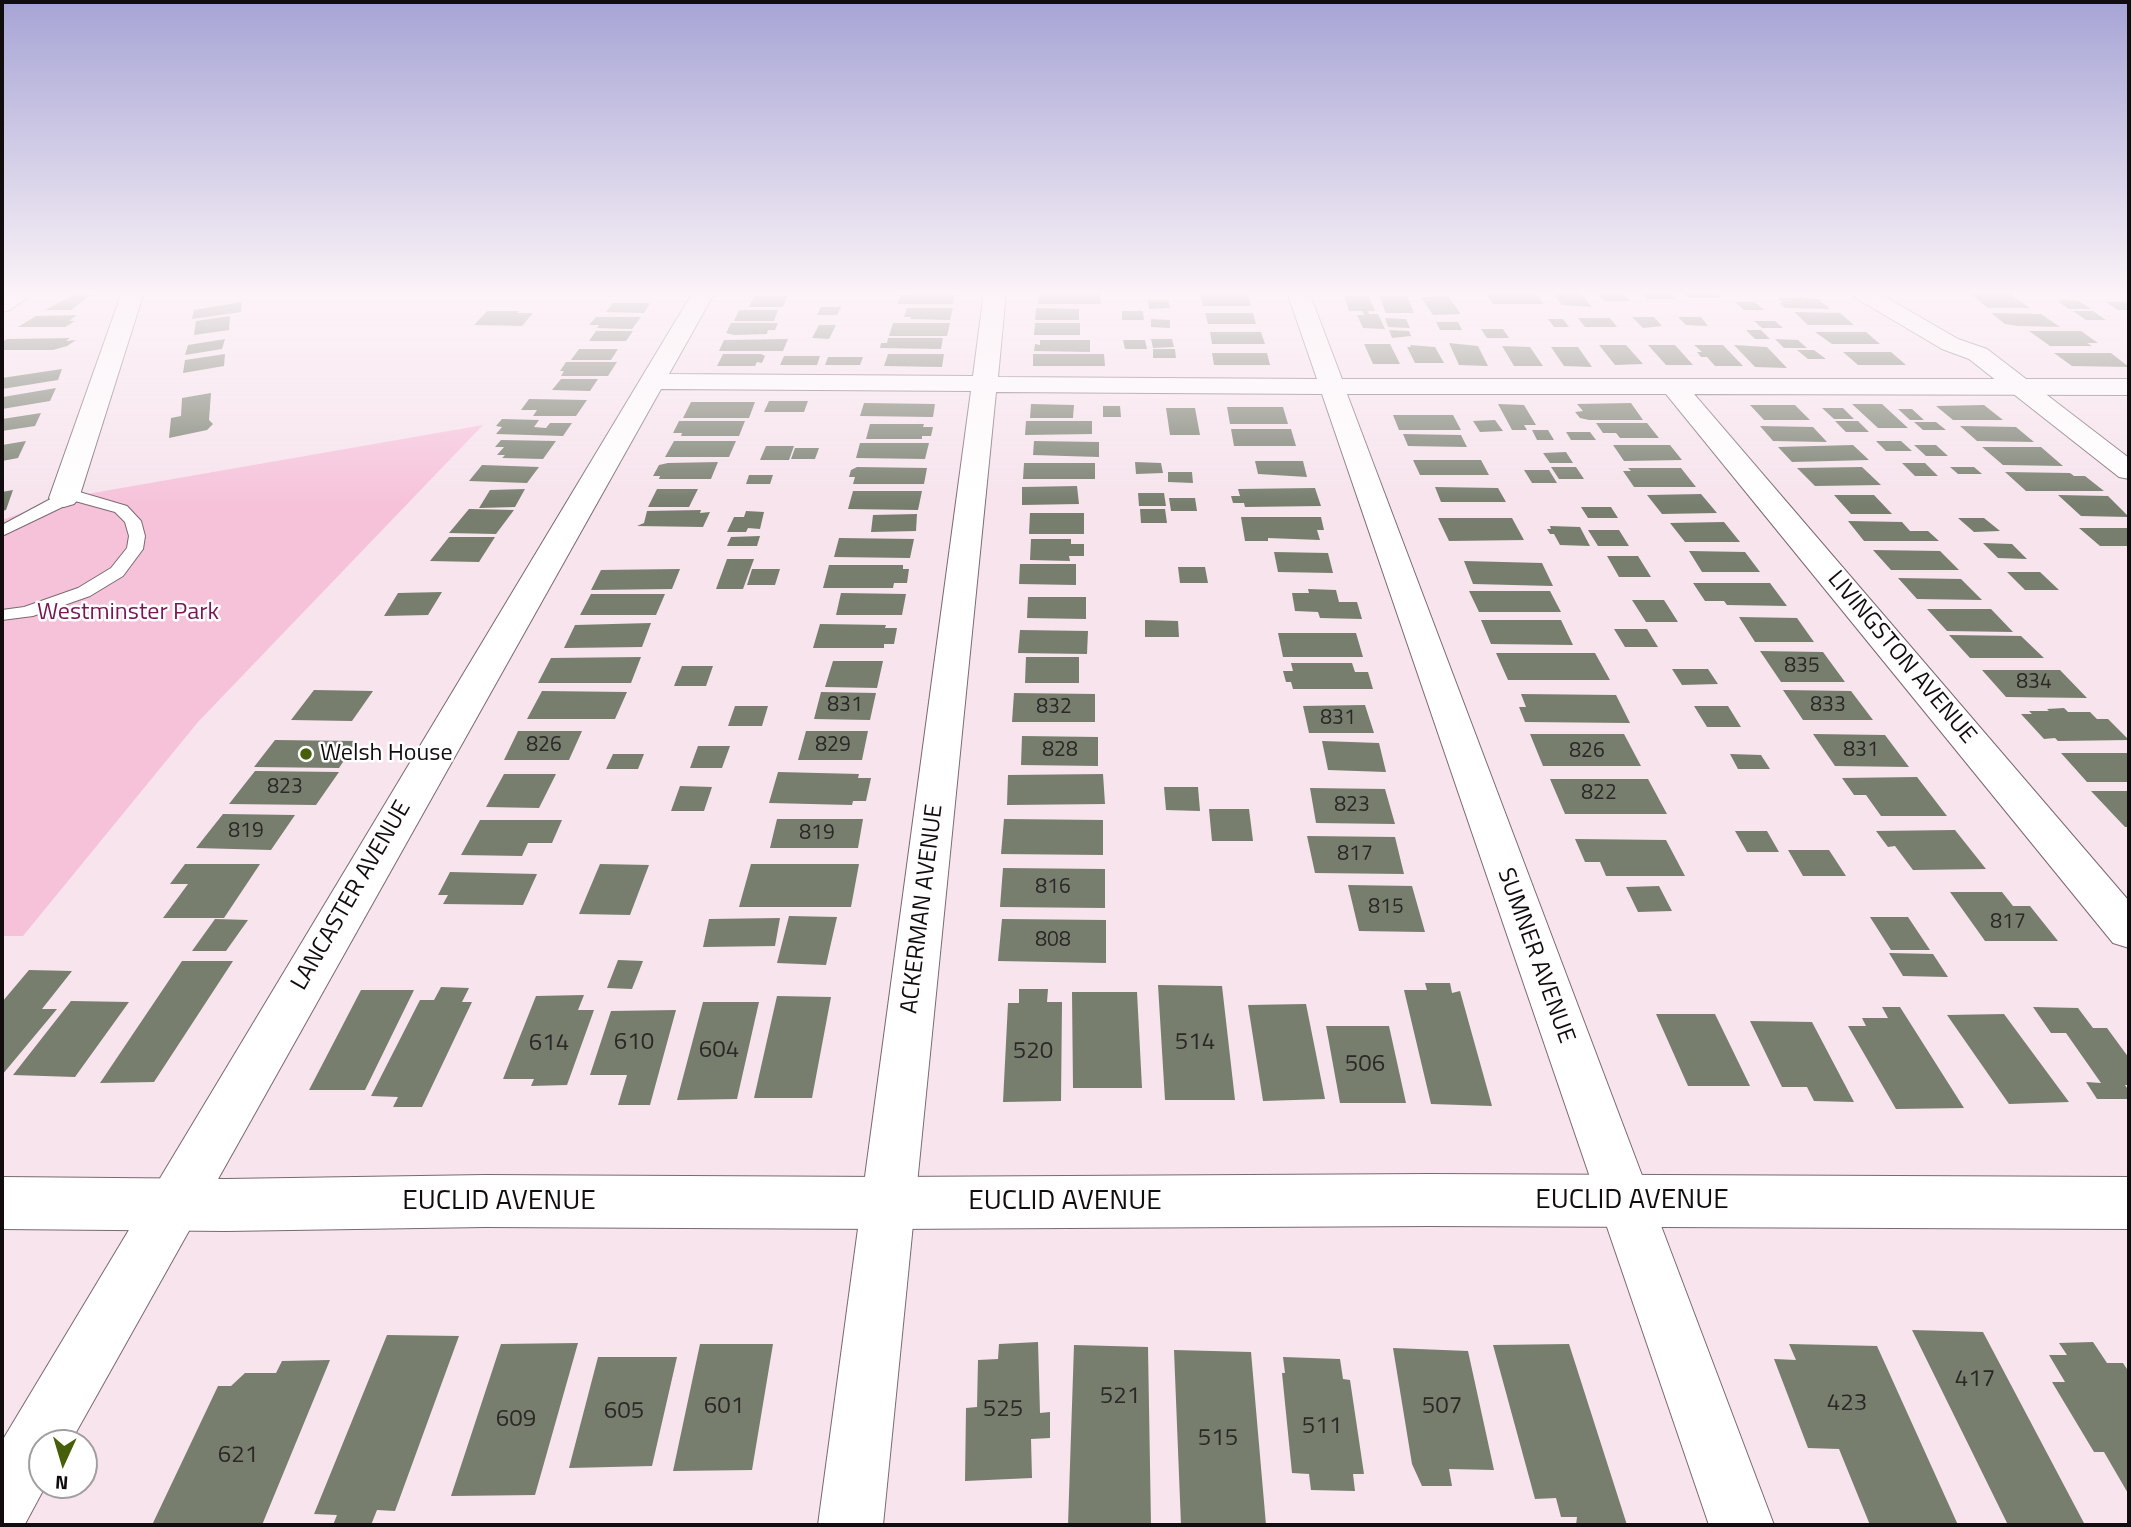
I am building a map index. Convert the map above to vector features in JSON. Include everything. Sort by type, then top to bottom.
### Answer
[{"type":"street","points":[[64,498],[109,363]]},
{"type":"street","name":"LANCASTER AVENUE","points":[[2,1501],[596,474],[663,363]]},
{"type":"street","name":"ACKERMAN AVENUE","points":[[850,1525],[986,363]]},
{"type":"street","name":"SUMNER AVENUE","points":[[1324,363],[1742,1525]]},
{"type":"street","points":[[1990,363],[2129,471]]},
{"type":"street","points":[[653,381],[1332,386],[2129,387]]},
{"type":"street","name":"LIVINGSTON AVENUE","points":[[1673,386],[2129,931]]},
{"type":"street","name":"EUCLID AVENUE","points":[[2,1203],[173,1205],[496,1201],[887,1203],[1624,1200],[2129,1203]]},
{"type":"lane","points":[[2,531],[64,498],[76,496],[121,509],[133,521],[137,536],[135,549],[117,572],[84,592],[27,612],[2,615]]},
{"type":"green space","name":"Westminster Park","points":[[483,425],[198,722],[23,936],[2,936],[2,520],[64,498]]},
{"type":"building","points":[[184,363],[224,363],[224,366],[183,373]]},
{"type":"building","points":[[565,363],[616,363],[608,376],[561,376],[564,371],[560,371]]},
{"type":"building","points":[[718,363],[756,363],[755,366],[717,366]]},
{"type":"building","points":[[781,363],[818,363],[817,365]]},
{"type":"building","points":[[826,363],[861,363],[860,365]]},
{"type":"building","points":[[885,363],[943,363],[942,367],[884,366]]},
{"type":"building","points":[[1033,363],[1105,363],[1105,366],[1033,366]]},
{"type":"building","points":[[1214,363],[1270,365],[1214,365]]},
{"type":"building","points":[[1487,363],[1488,366],[1459,365]]},
{"type":"building","points":[[1512,363],[1541,363],[1543,366],[1514,366]]},
{"type":"building","points":[[1562,363],[1589,363],[1592,367],[1564,366]]},
{"type":"building","points":[[1614,363],[1643,364],[1615,365]]},
{"type":"building","points":[[1664,363],[1693,365],[1666,365]]},
{"type":"building","points":[[1713,363],[1740,363],[1743,366],[1715,366]]},
{"type":"building","points":[[1751,363],[1782,363],[1787,368],[1755,367]]},
{"type":"building","points":[[1856,363],[1906,365],[1858,365]]},
{"type":"building","points":[[2068,363],[2124,363],[2129,367],[2072,366]]},
{"type":"building","points":[[62,369],[58,380],[2,389],[2,378]]},
{"type":"building","points":[[561,379],[598,379],[590,391],[552,390]]},
{"type":"building","points":[[56,388],[50,401],[2,409],[3,397]]},
{"type":"building","points":[[211,393],[209,420],[213,424],[207,430],[169,438],[171,418],[181,416],[182,398]]},
{"type":"building","points":[[529,399],[587,400],[576,416],[533,416],[537,410],[521,410]]},
{"type":"building","points":[[769,401],[808,401],[804,412],[764,412]]},
{"type":"building","points":[[691,402],[755,402],[749,418],[683,418]]},
{"type":"building","points":[[864,403],[935,404],[933,417],[860,416]]},
{"type":"building","points":[[1631,403],[1643,420],[1589,420],[1580,418],[1575,412],[1583,411],[1577,404]]},
{"type":"building","points":[[1031,404],[1074,405],[1073,418],[1030,418]]},
{"type":"building","points":[[1498,404],[1524,405],[1536,425],[1524,425],[1527,430],[1512,430]]},
{"type":"building","points":[[1852,404],[1882,404],[1908,428],[1878,428]]},
{"type":"building","points":[[1750,405],[1795,405],[1810,420],[1764,420]]},
{"type":"building","points":[[1984,405],[2003,420],[1953,420],[1936,406]]},
{"type":"building","points":[[1103,406],[1120,406],[1121,417],[1103,417]]},
{"type":"building","points":[[1227,407],[1283,407],[1288,424],[1230,424]]},
{"type":"building","points":[[1166,408],[1195,408],[1200,435],[1170,435]]},
{"type":"building","points":[[1822,408],[1843,408],[1854,419],[1834,419]]},
{"type":"building","points":[[1898,409],[1912,409],[1924,420],[1910,420]]},
{"type":"building","points":[[41,413],[35,426],[2,431],[2,419]]},
{"type":"building","points":[[1393,415],[1453,415],[1461,430],[1399,430]]},
{"type":"building","points":[[502,419],[539,420],[534,427],[546,428],[550,423],[572,423],[563,436],[496,434],[502,427],[496,426]]},
{"type":"building","points":[[1495,420],[1503,431],[1480,432],[1473,421]]},
{"type":"building","points":[[679,421],[745,421],[739,436],[681,436],[682,433],[673,433]]},
{"type":"building","points":[[1026,421],[1092,421],[1092,434],[1025,435]]},
{"type":"building","points":[[1835,421],[1858,421],[1869,432],[1846,432]]},
{"type":"building","points":[[1914,422],[1936,422],[1946,430],[1923,430]]},
{"type":"building","points":[[1596,423],[1647,423],[1659,438],[1620,438],[1616,433],[1603,433]]},
{"type":"building","points":[[870,424],[924,424],[923,427],[933,427],[931,436],[922,436],[922,439],[866,439]]},
{"type":"building","points":[[1760,426],[1813,427],[1827,442],[1773,441]]},
{"type":"building","points":[[1960,426],[2016,427],[2034,442],[1977,441]]},
{"type":"building","points":[[1231,429],[1291,429],[1296,446],[1234,446]]},
{"type":"building","points":[[1532,430],[1548,430],[1554,440],[1537,440]]},
{"type":"building","points":[[1566,432],[1590,432],[1596,440],[1571,440]]},
{"type":"building","points":[[1403,434],[1461,435],[1467,447],[1408,446]]},
{"type":"building","points":[[501,440],[556,441],[543,459],[502,458],[505,455],[497,455],[504,447],[495,447]]},
{"type":"building","points":[[26,441],[18,458],[2,461],[2,445]]},
{"type":"building","points":[[674,441],[736,441],[729,457],[665,457]]},
{"type":"building","points":[[1034,441],[1099,442],[1099,457],[1033,455]]},
{"type":"building","points":[[1876,441],[1901,441],[1912,451],[1886,451]]},
{"type":"building","points":[[860,443],[929,443],[925,459],[856,458]]},
{"type":"building","points":[[1613,445],[1670,445],[1682,460],[1624,461]]},
{"type":"building","points":[[1853,445],[1869,460],[1792,462],[1778,447]]},
{"type":"building","points":[[1914,445],[1936,445],[1948,456],[1926,456]]},
{"type":"building","points":[[766,446],[794,446],[789,460],[760,460]]},
{"type":"building","points":[[1982,447],[2041,447],[2063,466],[2003,465]]},
{"type":"building","points":[[795,448],[819,448],[815,459],[791,459]]},
{"type":"building","points":[[1566,452],[1573,463],[1550,463],[1543,453]]},
{"type":"building","points":[[1413,460],[1481,460],[1489,475],[1420,475]]},
{"type":"building","points":[[1255,461],[1303,461],[1307,477],[1258,474]]},
{"type":"building","points":[[718,462],[711,479],[659,479],[660,476],[653,476],[659,465],[668,463]]},
{"type":"building","points":[[1135,462],[1161,463],[1163,473],[1136,474]]},
{"type":"building","points":[[1024,463],[1095,463],[1095,479],[1023,479]]},
{"type":"building","points":[[1902,463],[1925,463],[1938,476],[1915,476]]},
{"type":"building","points":[[482,465],[539,467],[527,483],[469,481]]},
{"type":"building","points":[[857,467],[927,468],[924,484],[853,484],[855,477],[849,477],[851,470]]},
{"type":"building","points":[[1551,467],[1576,467],[1584,479],[1559,479]]},
{"type":"building","points":[[1862,467],[1881,485],[1815,486],[1797,468]]},
{"type":"building","points":[[1950,467],[1974,467],[1982,474],[1958,474]]},
{"type":"building","points":[[1628,468],[1681,468],[1696,487],[1634,487],[1623,471],[1631,471]]},
{"type":"building","points":[[1524,470],[1549,470],[1557,483],[1532,483]]},
{"type":"building","points":[[1168,472],[1192,472],[1193,483],[1168,482]]},
{"type":"building","points":[[2005,472],[2070,473],[2074,476],[2085,476],[2104,491],[2026,491]]},
{"type":"building","points":[[749,475],[773,475],[770,484],[746,484]]},
{"type":"building","points":[[1077,486],[1079,504],[1022,505],[1022,487]]},
{"type":"building","points":[[1435,487],[1498,488],[1506,502],[1441,502]]},
{"type":"building","points":[[1315,488],[1321,506],[1245,507],[1244,503],[1233,503],[1231,496],[1240,496],[1238,489]]},
{"type":"building","points":[[525,489],[515,507],[479,508],[490,490]]},
{"type":"building","points":[[657,489],[698,489],[689,507],[648,507]]},
{"type":"building","points":[[13,490],[6,510],[2,511],[2,492]]},
{"type":"building","points":[[853,491],[922,491],[918,510],[848,509]]},
{"type":"building","points":[[1138,493],[1164,493],[1166,506],[1139,506]]},
{"type":"building","points":[[1701,494],[1717,513],[1662,514],[1647,495]]},
{"type":"building","points":[[1834,495],[1874,495],[1892,514],[1851,514]]},
{"type":"building","points":[[2058,495],[2108,496],[2129,517],[2081,516]]},
{"type":"building","points":[[1169,498],[1195,498],[1197,511],[1171,511]]},
{"type":"building","points":[[1581,507],[1611,507],[1618,518],[1588,518]]},
{"type":"building","points":[[469,509],[514,510],[496,534],[449,533]]},
{"type":"building","points":[[1140,509],[1165,509],[1167,523],[1141,523]]},
{"type":"building","points":[[701,510],[700,513],[710,512],[703,527],[637,526],[644,523],[647,511]]},
{"type":"building","points":[[746,511],[764,512],[760,529],[727,532],[734,517],[744,517]]},
{"type":"building","points":[[1030,513],[1084,513],[1084,534],[1029,534]]},
{"type":"building","points":[[917,514],[916,531],[871,532],[873,515]]},
{"type":"building","points":[[1241,517],[1321,517],[1324,530],[1317,530],[1320,540],[1268,538],[1268,541],[1245,541]]},
{"type":"building","points":[[1438,518],[1512,518],[1524,540],[1449,541]]},
{"type":"building","points":[[1958,518],[1984,518],[2000,531],[1974,532]]},
{"type":"building","points":[[1848,521],[1902,522],[1910,531],[1928,531],[1939,541],[1864,541]]},
{"type":"building","points":[[1724,522],[1740,542],[1685,542],[1670,523]]},
{"type":"building","points":[[1550,526],[1580,527],[1590,546],[1560,545],[1554,534],[1550,534],[1547,529],[1551,529]]},
{"type":"building","points":[[2079,528],[2129,528],[2129,546],[2100,546]]},
{"type":"building","points":[[1588,530],[1619,530],[1629,546],[1598,546]]},
{"type":"building","points":[[760,536],[757,546],[727,546],[731,537]]},
{"type":"building","points":[[449,537],[495,537],[479,562],[430,561]]},
{"type":"building","points":[[839,538],[914,539],[910,558],[834,557]]},
{"type":"building","points":[[1031,539],[1071,539],[1071,544],[1084,544],[1084,556],[1069,556],[1070,561],[1030,560]]},
{"type":"building","points":[[1983,543],[2012,544],[2027,559],[1998,558]]},
{"type":"building","points":[[1873,550],[1940,551],[1959,570],[1891,570]]},
{"type":"building","points":[[1689,551],[1745,552],[1760,572],[1702,572]]},
{"type":"building","points":[[1274,552],[1328,553],[1333,573],[1278,572]]},
{"type":"building","points":[[1607,556],[1638,556],[1651,577],[1619,577]]},
{"type":"building","points":[[727,559],[754,559],[743,589],[716,589]]},
{"type":"building","points":[[1464,561],[1542,563],[1553,586],[1473,584]]},
{"type":"building","points":[[1020,564],[1076,564],[1076,585],[1019,584]]},
{"type":"building","points":[[829,565],[903,565],[903,569],[909,569],[907,583],[894,583],[893,588],[823,588]]},
{"type":"building","points":[[1178,567],[1205,567],[1208,583],[1180,583]]},
{"type":"building","points":[[680,569],[672,589],[591,590],[601,570]]},
{"type":"building","points":[[752,569],[780,569],[775,585],[747,585]]},
{"type":"building","points":[[2007,572],[2040,572],[2059,590],[2025,590]]},
{"type":"building","points":[[1898,578],[1961,579],[1982,600],[1917,599]]},
{"type":"building","points":[[1693,583],[1770,583],[1787,606],[1727,605],[1724,601],[1705,601]]},
{"type":"building","points":[[1308,589],[1336,590],[1339,602],[1357,602],[1362,619],[1320,618],[1318,612],[1295,611],[1292,593],[1309,593]]},
{"type":"building","points":[[1469,591],[1550,591],[1561,612],[1479,612]]},
{"type":"building","points":[[442,592],[428,615],[384,616],[398,593]]},
{"type":"building","points":[[841,593],[906,594],[902,615],[836,615]]},
{"type":"building","points":[[591,594],[665,594],[656,615],[580,615]]},
{"type":"building","points":[[1028,597],[1086,597],[1086,619],[1027,618]]},
{"type":"building","points":[[1632,600],[1664,600],[1678,622],[1646,622]]},
{"type":"building","points":[[1927,609],[1991,609],[2013,632],[1947,631]]},
{"type":"building","points":[[1739,617],[1797,618],[1814,642],[1755,642]]},
{"type":"building","points":[[1145,620],[1178,621],[1179,637],[1145,637]]},
{"type":"building","points":[[1481,620],[1561,620],[1573,645],[1491,644]]},
{"type":"building","points":[[651,623],[642,647],[564,648],[575,625]]},
{"type":"building","points":[[820,624],[886,625],[885,628],[897,628],[894,644],[884,644],[884,648],[813,648]]},
{"type":"building","points":[[1614,629],[1647,629],[1658,647],[1625,647]]},
{"type":"building","points":[[1020,630],[1088,631],[1087,654],[1018,653]]},
{"type":"building","points":[[1278,633],[1356,633],[1363,657],[1283,657]]},
{"type":"building","points":[[1949,635],[2021,636],[2044,658],[1970,658]]},
{"type":"building","points":[[1760,651],[1823,652],[1845,682],[1781,682]]},
{"type":"building","points":[[1496,653],[1595,653],[1610,680],[1508,680]]},
{"type":"building","points":[[641,657],[631,683],[538,683],[551,658]]},
{"type":"building","points":[[1026,657],[1079,657],[1079,683],[1025,683]]},
{"type":"building","points":[[833,661],[883,661],[877,688],[825,687]]},
{"type":"building","points":[[1291,663],[1352,663],[1355,672],[1368,672],[1373,689],[1293,689],[1291,682],[1286,682],[1283,671],[1293,671]]},
{"type":"building","points":[[682,666],[713,666],[706,686],[674,686]]},
{"type":"building","points":[[1672,669],[1708,669],[1718,684],[1682,685]]},
{"type":"building","points":[[1982,670],[2060,670],[2087,698],[2006,697]]},
{"type":"building","points":[[314,690],[373,691],[352,721],[291,720]]},
{"type":"building","points":[[1783,690],[1851,691],[1873,720],[1803,720]]},
{"type":"building","points":[[542,691],[627,692],[615,719],[527,719]]},
{"type":"building","points":[[821,692],[876,693],[870,720],[814,719]]},
{"type":"building","points":[[1014,693],[1095,694],[1095,722],[1012,722]]},
{"type":"building","points":[[1521,694],[1616,695],[1630,723],[1525,722],[1519,707],[1526,707]]},
{"type":"building","points":[[1365,705],[1374,733],[1309,733],[1303,706]]},
{"type":"building","points":[[735,706],[768,706],[762,726],[728,726]]},
{"type":"building","points":[[1694,706],[1728,706],[1741,727],[1707,727]]},
{"type":"building","points":[[2064,708],[2068,712],[2090,712],[2097,719],[2108,719],[2129,740],[2044,739],[2021,714]]},
{"type":"building","points":[[518,731],[582,731],[569,760],[504,760]]},
{"type":"building","points":[[806,731],[868,731],[862,760],[798,760]]},
{"type":"building","points":[[1530,734],[1624,734],[1641,766],[1543,766]]},
{"type":"building","points":[[1813,734],[1885,735],[1909,767],[1835,766]]},
{"type":"building","points":[[1022,736],[1098,737],[1098,766],[1021,765]]},
{"type":"building","name":"Welsh House","points":[[275,740],[357,741],[339,768],[254,767]]},
{"type":"building","points":[[1322,741],[1379,743],[1386,772],[1328,770]]},
{"type":"building","points":[[698,746],[730,746],[722,768],[690,768]]},
{"type":"building","points":[[2061,753],[2129,753],[2129,782],[2087,782]]},
{"type":"building","points":[[613,754],[644,754],[638,769],[606,769]]},
{"type":"building","points":[[1730,754],[1761,755],[1770,769],[1738,769]]},
{"type":"building","points":[[255,771],[339,772],[316,805],[229,804]]},
{"type":"building","points":[[778,772],[859,774],[858,778],[871,778],[866,801],[853,801],[852,805],[769,803]]},
{"type":"building","points":[[504,774],[556,774],[539,808],[486,807]]},
{"type":"building","points":[[1103,774],[1105,804],[1007,805],[1008,775]]},
{"type":"building","points":[[1917,777],[1947,816],[1881,816],[1866,795],[1854,795],[1842,778]]},
{"type":"building","points":[[1550,779],[1648,779],[1667,814],[1565,814]]},
{"type":"building","points":[[680,786],[712,787],[704,811],[671,811]]},
{"type":"building","points":[[1164,787],[1198,787],[1200,811],[1166,810]]},
{"type":"building","points":[[1310,788],[1385,789],[1395,824],[1316,823]]},
{"type":"building","points":[[2091,791],[2129,791],[2129,827],[2125,827]]},
{"type":"building","points":[[1209,809],[1249,809],[1253,841],[1212,841]]},
{"type":"building","points":[[223,814],[295,815],[271,850],[196,848]]},
{"type":"building","points":[[777,819],[863,819],[858,848],[770,848]]},
{"type":"building","points":[[1004,819],[1103,820],[1103,855],[1001,854]]},
{"type":"building","points":[[480,820],[562,820],[552,843],[528,843],[522,856],[461,855]]},
{"type":"building","points":[[1955,830],[1986,869],[1913,870],[1895,846],[1888,847],[1876,831]]},
{"type":"building","points":[[1735,831],[1767,831],[1779,852],[1747,852]]},
{"type":"building","points":[[1307,836],[1395,837],[1404,874],[1315,873]]},
{"type":"building","points":[[1575,839],[1666,840],[1685,876],[1606,876],[1600,862],[1585,862]]},
{"type":"building","points":[[1788,850],[1829,850],[1846,876],[1803,876]]},
{"type":"building","points":[[185,864],[260,864],[224,918],[163,918],[188,884],[170,884]]},
{"type":"building","points":[[600,864],[649,865],[630,915],[579,914]]},
{"type":"building","points":[[751,864],[859,864],[851,907],[739,907]]},
{"type":"building","points":[[1003,868],[1105,869],[1105,908],[1000,907]]},
{"type":"building","points":[[450,872],[537,874],[523,905],[443,904],[448,895],[438,895]]},
{"type":"building","points":[[1348,885],[1412,886],[1425,932],[1359,931]]},
{"type":"building","points":[[1659,886],[1672,911],[1638,912],[1626,887]]},
{"type":"building","points":[[1950,892],[2002,892],[2013,906],[2030,906],[2058,941],[1985,941]]},
{"type":"building","points":[[789,916],[837,917],[826,965],[777,963]]},
{"type":"building","points":[[1870,917],[1908,917],[1930,950],[1891,950]]},
{"type":"building","points":[[780,918],[775,946],[703,947],[709,919]]},
{"type":"building","points":[[215,919],[248,920],[226,951],[192,951]]},
{"type":"building","points":[[1002,919],[1106,920],[1106,963],[998,961]]},
{"type":"building","points":[[1889,953],[1933,954],[1948,977],[1903,976]]},
{"type":"building","points":[[618,960],[643,961],[632,989],[607,988]]},
{"type":"building","points":[[182,961],[233,961],[154,1082],[100,1083]]},
{"type":"building","points":[[29,970],[72,971],[42,1009],[57,1009],[2,1075],[2,1002]]},
{"type":"building","points":[[1425,983],[1450,983],[1452,993],[1460,991],[1492,1106],[1431,1104],[1404,990],[1427,990]]},
{"type":"building","points":[[1158,985],[1222,986],[1235,1100],[1165,1100]]},
{"type":"building","points":[[441,987],[469,988],[462,1002],[472,1002],[422,1107],[393,1107],[398,1097],[371,1096],[420,1000],[434,1000]]},
{"type":"building","points":[[1019,989],[1048,989],[1047,1002],[1062,1002],[1061,1101],[1003,1102],[1008,1003],[1019,1003]]},
{"type":"building","points":[[361,990],[414,990],[365,1090],[309,1090]]},
{"type":"building","points":[[1072,992],[1137,992],[1142,1088],[1073,1088]]},
{"type":"building","points":[[584,995],[578,1010],[594,1010],[567,1085],[531,1086],[534,1079],[503,1079],[536,996]]},
{"type":"building","points":[[777,996],[831,997],[812,1098],[754,1098]]},
{"type":"building","points":[[71,1001],[129,1002],[75,1077],[13,1075]]},
{"type":"building","points":[[703,1002],[759,1002],[737,1099],[677,1100]]},
{"type":"building","points":[[1306,1004],[1325,1099],[1263,1101],[1248,1005]]},
{"type":"building","points":[[1882,1007],[1900,1007],[1964,1108],[1896,1109],[1848,1026],[1866,1026],[1862,1018],[1888,1018]]},
{"type":"building","points":[[2033,1007],[2078,1008],[2093,1028],[2107,1028],[2129,1058],[2129,1085],[2125,1085],[2129,1091],[2129,1099],[2097,1099],[2086,1082],[2101,1083],[2066,1033],[2051,1033]]},
{"type":"building","points":[[676,1010],[650,1105],[618,1105],[627,1075],[590,1075],[611,1011]]},
{"type":"building","points":[[1656,1014],[1715,1014],[1750,1086],[1688,1086]]},
{"type":"building","points":[[2004,1014],[2069,1102],[2009,1104],[1947,1015]]},
{"type":"building","points":[[1750,1021],[1812,1022],[1854,1102],[1814,1101],[1807,1087],[1782,1087]]},
{"type":"building","points":[[1326,1026],[1389,1026],[1406,1103],[1340,1103]]},
{"type":"building","points":[[1912,1330],[1983,1332],[2085,1525],[2008,1525]]},
{"type":"building","points":[[387,1335],[459,1336],[395,1511],[377,1510],[371,1525],[333,1525],[337,1515],[314,1514]]},
{"type":"building","points":[[1038,1342],[1040,1413],[1050,1412],[1050,1438],[1031,1439],[1032,1478],[965,1481],[966,1408],[977,1407],[978,1360],[998,1359],[999,1344]]},
{"type":"building","points":[[2093,1342],[2107,1363],[2123,1363],[2129,1372],[2129,1495],[2104,1452],[2094,1452],[2052,1382],[2065,1382],[2049,1355],[2067,1355],[2059,1343]]},
{"type":"building","points":[[578,1343],[535,1495],[451,1496],[501,1344]]},
{"type":"building","points":[[700,1344],[773,1344],[752,1470],[673,1471]]},
{"type":"building","points":[[1569,1344],[1627,1525],[1576,1525],[1577,1517],[1561,1517],[1556,1498],[1535,1499],[1493,1345]]},
{"type":"building","points":[[1789,1344],[1877,1346],[1958,1525],[1870,1525],[1839,1449],[1808,1448],[1774,1359],[1796,1360]]},
{"type":"building","points":[[1074,1345],[1148,1347],[1151,1525],[1068,1525]]},
{"type":"building","points":[[1393,1348],[1468,1351],[1494,1470],[1449,1469],[1452,1486],[1422,1486],[1412,1464]]},
{"type":"building","points":[[1174,1350],[1251,1352],[1266,1525],[1181,1525]]},
{"type":"building","points":[[598,1357],[677,1357],[652,1466],[569,1468]]},
{"type":"building","points":[[1283,1357],[1340,1359],[1343,1379],[1350,1380],[1364,1474],[1353,1474],[1355,1491],[1311,1490],[1309,1474],[1292,1473],[1282,1373],[1285,1373]]},
{"type":"building","points":[[330,1360],[262,1525],[152,1525],[218,1386],[231,1386],[245,1373],[276,1373],[282,1361]]},
{"type":"place","name":"Welsh House","points":[[306,754]]}]
